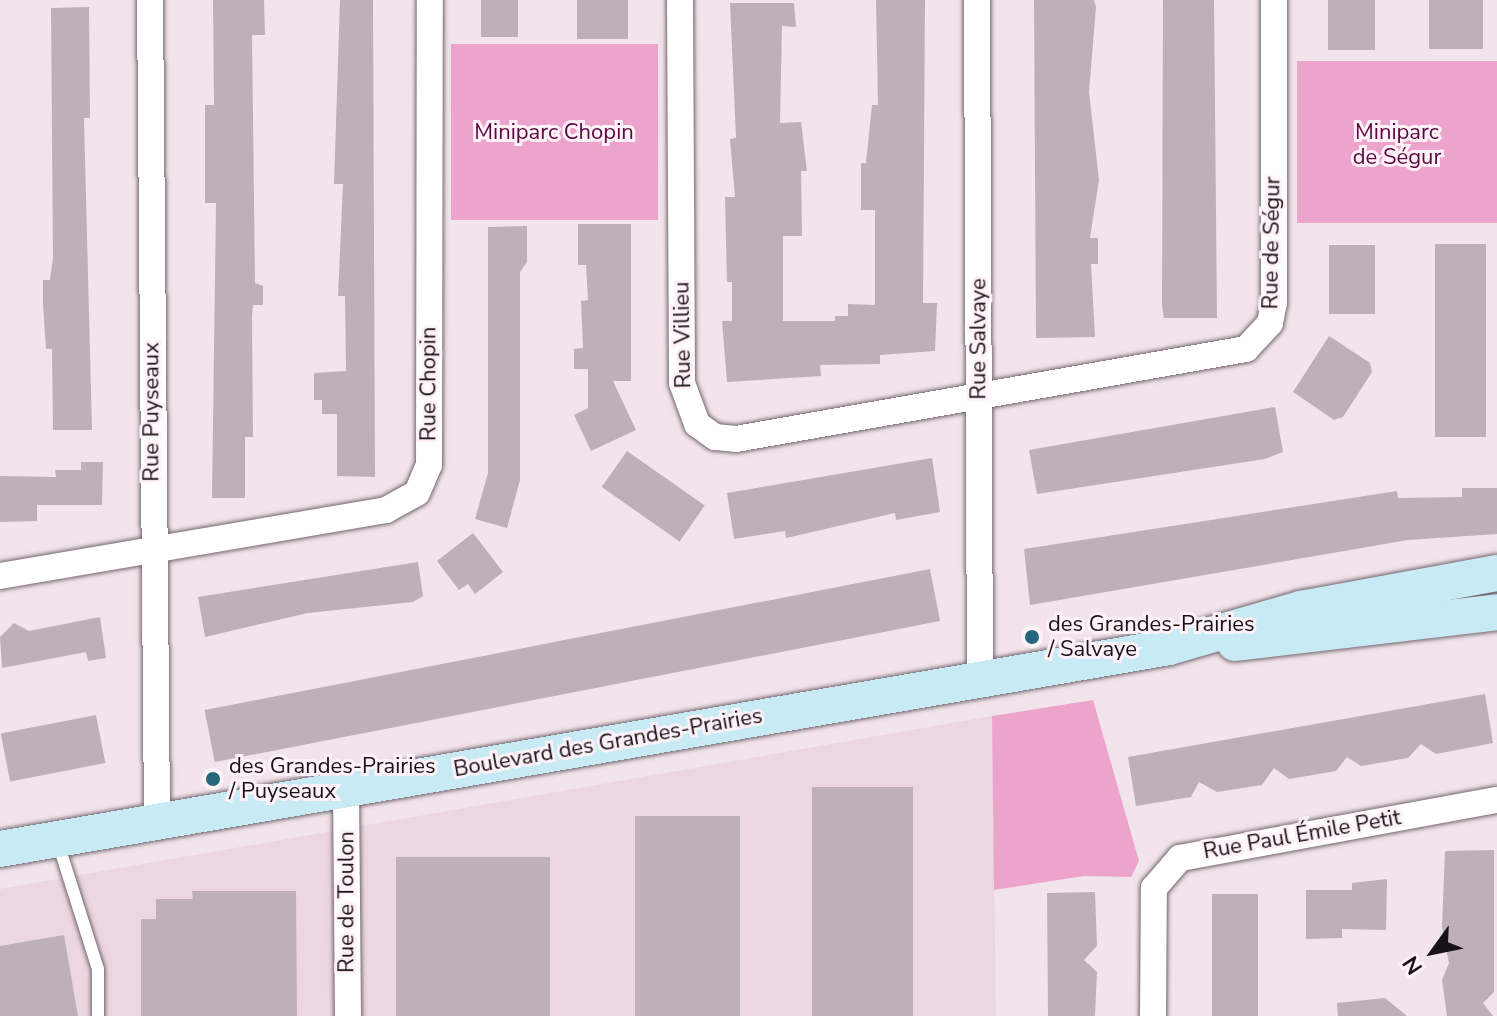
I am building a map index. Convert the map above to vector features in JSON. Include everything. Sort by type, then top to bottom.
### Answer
[{"type":"main road","name":"Boulevard des Grandes-Prairies","points":[[1169,647],[1301,609],[1497,573]]},
{"type":"main road","name":"Boulevard des Grandes-Prairies","points":[[0,849],[1169,647],[1303,639],[1497,612]]},
{"type":"street","name":"Rue Puyseaux","points":[[150,0],[152,550],[157,823]]},
{"type":"street","name":"Rue Chopin","points":[[0,576],[386,510],[404,504],[426,479],[430,0]]},
{"type":"street","name":"Rue Villieu","points":[[680,0],[682,383],[697,424],[715,437],[736,439],[979,398]]},
{"type":"street","name":"Rue Salvaye","points":[[977,0],[980,679]]},
{"type":"street","name":"Rue de Ségur","points":[[979,398],[1229,356],[1260,338],[1274,303],[1274,0]]},
{"type":"street","name":"Rue de Toulon","points":[[346,788],[348,1016]]},
{"type":"street","name":"Rue Paul Émile Petit","points":[[1153,1016],[1154,888],[1180,858],[1497,800]]},
{"type":"lane","points":[[57,840],[98,969],[98,1016]]},
{"type":"shaded area","points":[[992,716],[996,1016],[0,1016],[0,889]]},
{"type":"green space","name":"Miniparc Chopin","points":[[451,44],[658,44],[658,220],[451,220]]},
{"type":"green space","name":"Miniparc de Ségur","points":[[1297,61],[1497,61],[1497,223],[1297,223]]},
{"type":"green space","points":[[1093,700],[1139,861],[1131,877],[1084,876],[994,890],[992,716]]},
{"type":"building","points":[[213,0],[264,0],[265,35],[252,35],[255,283],[263,286],[263,305],[253,305],[253,437],[245,437],[245,498],[212,498],[216,203],[205,203],[205,105],[214,105]]},
{"type":"building","points":[[340,0],[373,0],[375,477],[337,476],[337,414],[322,414],[322,400],[314,400],[314,373],[346,371],[345,296],[338,296],[343,184],[334,184]]},
{"type":"building","points":[[481,0],[518,0],[518,37],[481,37]]},
{"type":"building","points":[[577,0],[628,0],[628,39],[577,39]]},
{"type":"building","points":[[876,0],[925,0],[923,303],[937,303],[935,351],[880,355],[880,364],[820,365],[821,376],[727,382],[722,321],[732,321],[732,282],[727,282],[725,197],[735,197],[730,139],[736,138],[730,3],[794,3],[796,27],[782,26],[780,123],[801,122],[807,171],[801,171],[802,236],[783,236],[783,321],[835,321],[835,316],[848,316],[848,304],[875,305],[875,210],[861,210],[861,163],[866,163],[872,105],[878,105]]},
{"type":"building","points":[[1034,0],[1094,0],[1096,7],[1089,92],[1099,180],[1090,238],[1098,238],[1098,264],[1091,264],[1095,337],[1036,338]]},
{"type":"building","points":[[1163,0],[1214,0],[1217,318],[1164,318]]},
{"type":"building","points":[[1328,0],[1375,0],[1375,50],[1328,50]]},
{"type":"building","points":[[1429,0],[1483,0],[1483,49],[1429,49]]},
{"type":"building","points":[[89,7],[90,118],[84,118],[92,430],[53,430],[52,349],[46,349],[43,305],[43,280],[50,280],[53,258],[51,8]]},
{"type":"building","points":[[578,224],[631,224],[631,381],[613,381],[636,430],[591,451],[574,415],[588,408],[588,369],[574,369],[574,349],[583,348],[581,301],[588,300],[586,265],[578,265]]},
{"type":"building","points":[[527,226],[527,262],[520,272],[520,480],[507,528],[475,519],[488,473],[488,227]]},
{"type":"building","points":[[1435,244],[1486,244],[1486,437],[1435,437]]},
{"type":"building","points":[[1329,245],[1375,245],[1375,314],[1329,314]]},
{"type":"building","points":[[1329,336],[1370,363],[1372,372],[1343,417],[1334,420],[1293,392]]},
{"type":"building","points":[[1275,407],[1283,452],[1265,459],[1037,494],[1029,450]]},
{"type":"building","points":[[627,451],[705,505],[680,542],[602,487]]},
{"type":"building","points":[[932,458],[940,512],[896,520],[895,513],[786,538],[785,531],[734,539],[727,493]]},
{"type":"building","points":[[81,462],[103,462],[102,505],[37,505],[37,521],[0,522],[0,476],[56,477],[55,470],[81,470]]},
{"type":"building","points":[[1462,488],[1497,488],[1497,534],[1408,540],[1030,605],[1024,549],[1397,491],[1398,498],[1462,497]]},
{"type":"building","points":[[473,533],[503,572],[475,594],[468,584],[459,590],[437,561]]},
{"type":"building","points":[[418,562],[423,596],[413,602],[308,613],[205,637],[198,597]]},
{"type":"building","points":[[930,569],[940,621],[215,762],[205,710]]},
{"type":"building","points":[[100,617],[106,658],[88,661],[86,652],[2,668],[0,637],[14,623],[29,631]]},
{"type":"building","points":[[1485,694],[1493,743],[1436,754],[1421,744],[1408,758],[1361,766],[1347,757],[1336,771],[1289,779],[1274,768],[1262,785],[1217,792],[1199,782],[1191,797],[1136,806],[1128,757]]},
{"type":"building","points":[[96,715],[105,763],[10,782],[1,734]]},
{"type":"building","points":[[812,787],[913,787],[913,1016],[812,1016]]},
{"type":"building","points":[[635,816],[740,816],[740,1016],[635,1016]]},
{"type":"building","points":[[1494,850],[1494,992],[1483,1003],[1493,1016],[1447,1016],[1442,980],[1449,963],[1442,927],[1445,851]]},
{"type":"building","points":[[396,857],[550,857],[550,1016],[396,1016]]},
{"type":"building","points":[[1387,879],[1386,930],[1342,929],[1342,938],[1306,939],[1306,890],[1352,890],[1352,883]]},
{"type":"building","points":[[192,891],[296,891],[297,1016],[141,1016],[141,919],[156,919],[156,899],[193,899]]},
{"type":"building","points":[[1095,892],[1097,946],[1084,960],[1097,972],[1095,1016],[1048,1016],[1047,893]]},
{"type":"building","points":[[1212,894],[1258,894],[1258,1016],[1212,1016]]},
{"type":"building","points":[[64,935],[78,1016],[0,1016],[0,946]]},
{"type":"building","points":[[1385,998],[1407,1016],[1338,1016],[1337,1003]]},
{"type":"place","name":"des Grandes-Prairies / Salvaye","points":[[1032,637]]},
{"type":"place","name":"des Grandes-Prairies / Puyseaux","points":[[213,779]]}]
